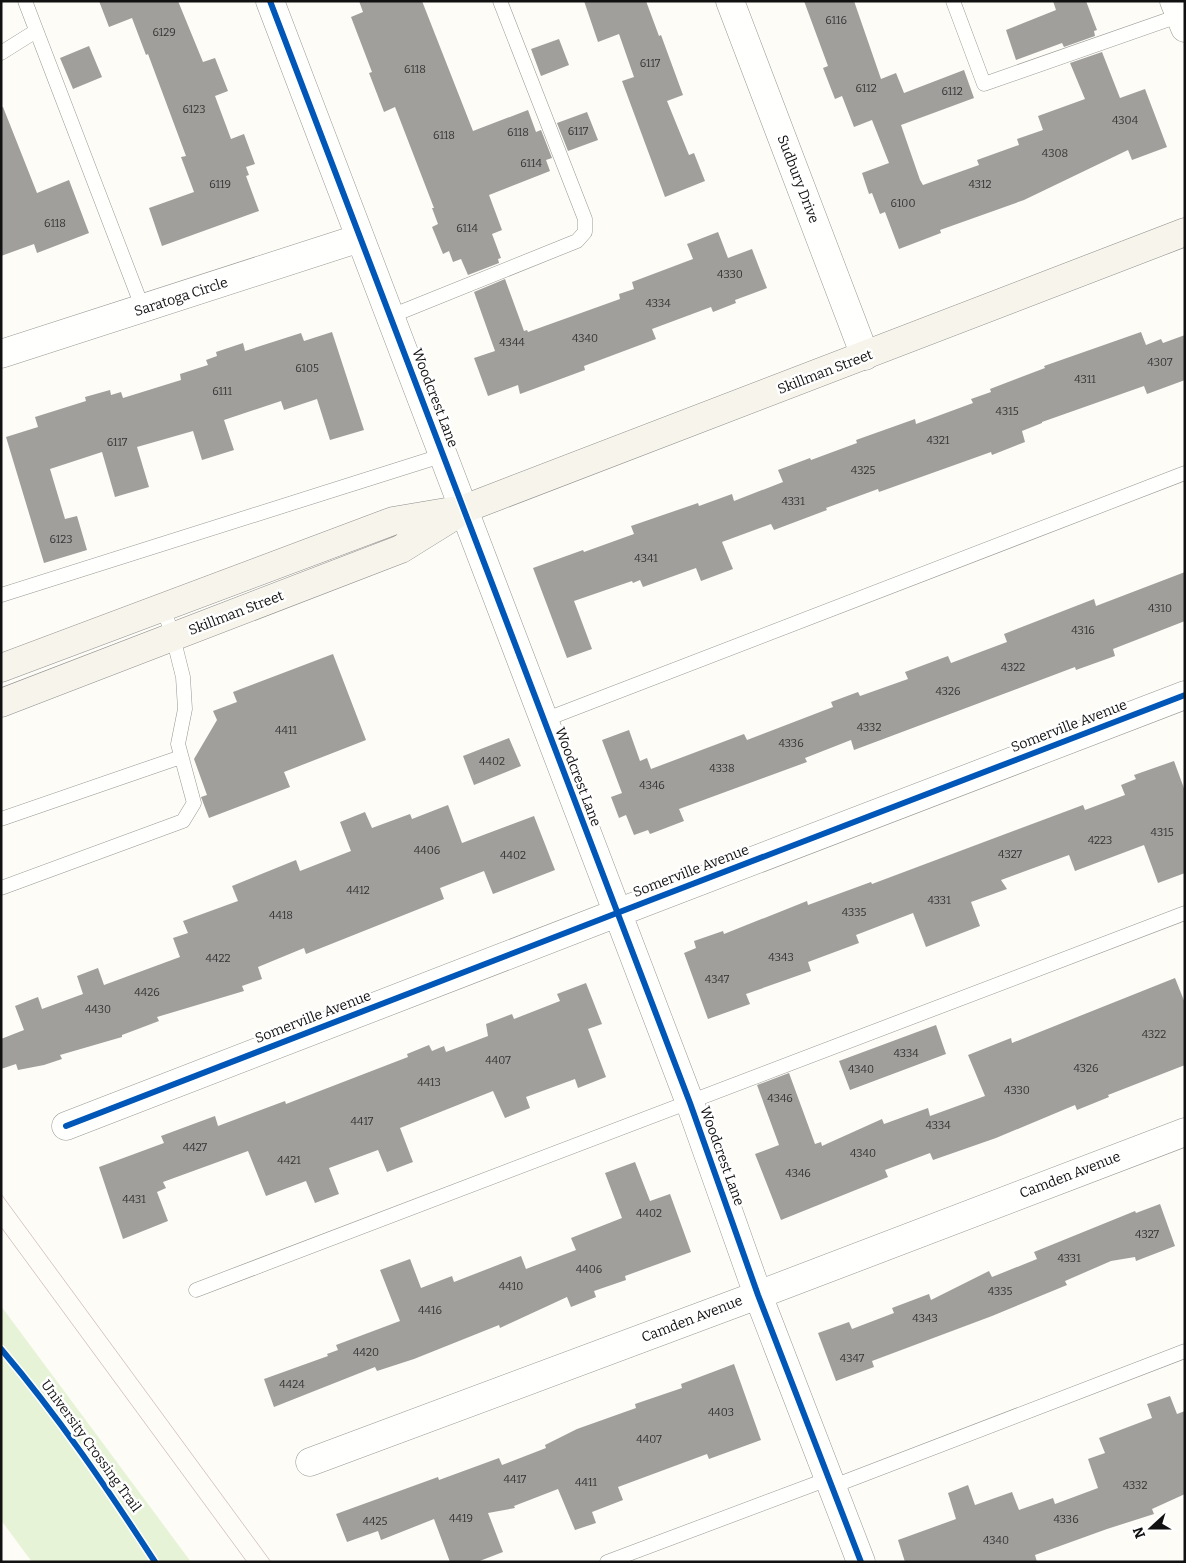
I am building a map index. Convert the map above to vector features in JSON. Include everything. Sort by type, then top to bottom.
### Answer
[{"type":"main road","name":"Skillman Street","points":[[1,668],[393,521],[464,509],[1185,232]]},
{"type":"main road","name":"Skillman Street","points":[[1,703],[401,550],[464,509]]},
{"type":"street","name":"Woodcrest Lane","points":[[270,1],[690,1103],[758,1294],[861,1562]]},
{"type":"street","name":"Sudbury Drive","points":[[730,1],[865,356]]},
{"type":"street","name":"Saratoga Circle","points":[[1,354],[143,310],[360,238]]},
{"type":"street","name":"Somerville Avenue","points":[[66,1126],[1185,695]]},
{"type":"street","name":"Camden Avenue","points":[[310,1462],[1185,1132]]},
{"type":"lane","points":[[26,1],[143,310]]},
{"type":"lane","points":[[391,316],[577,241],[585,232],[585,219],[500,1]]},
{"type":"lane","points":[[953,1],[984,84],[1181,15]]},
{"type":"lane","points":[[1,53],[36,31]]},
{"type":"lane","points":[[1,595],[444,455]]},
{"type":"lane","points":[[544,720],[1185,473]]},
{"type":"lane","points":[[1,888],[183,821],[194,804],[178,744],[185,709],[183,677],[173,637],[163,608]]},
{"type":"lane","points":[[1,819],[181,757]]},
{"type":"lane","points":[[196,1290],[1185,913]]},
{"type":"lane","points":[[607,1562],[830,1483],[1185,1351]]},
{"type":"green space","points":[[1,1306],[191,1562],[32,1562],[1,1520]]},
{"type":"building","points":[[99,1],[178,1],[203,62],[215,58],[228,91],[215,96],[231,139],[244,134],[255,164],[246,167],[249,175],[246,176],[259,211],[162,246],[149,208],[194,192],[181,157],[186,156],[148,54],[146,55],[132,18],[109,27]]},
{"type":"building","points":[[359,1],[422,1],[473,131],[528,110],[536,132],[541,130],[552,158],[546,160],[550,171],[489,195],[502,230],[492,234],[501,258],[498,259],[499,263],[468,275],[461,259],[453,262],[449,251],[443,254],[432,227],[438,224],[432,208],[434,208],[395,107],[384,112],[369,73],[372,72],[351,17],[363,12]]},
{"type":"building","points":[[584,1],[646,1],[659,36],[661,35],[683,95],[667,101],[689,155],[694,153],[705,181],[665,197],[622,81],[634,77],[619,34],[598,42]]},
{"type":"building","points":[[804,1],[854,1],[881,79],[896,73],[904,93],[964,70],[974,98],[901,125],[923,185],[979,165],[977,160],[1019,145],[1017,139],[1043,130],[1038,116],[1085,99],[1070,63],[1102,52],[1120,98],[1145,89],[1167,147],[1132,160],[1128,150],[1024,200],[940,230],[941,233],[899,249],[885,212],[880,214],[872,193],[869,194],[862,173],[889,163],[872,120],[854,127],[842,96],[835,99],[823,68],[828,66]]},
{"type":"building","points":[[1053,1],[1086,1],[1097,30],[1094,31],[1095,36],[1064,47],[1062,43],[1016,60],[1006,30],[1056,10]]},
{"type":"building","points":[[559,39],[569,65],[541,76],[531,49]]},
{"type":"building","points":[[89,46],[102,77],[73,89],[60,58]]},
{"type":"building","points":[[1,107],[3,107],[37,193],[69,180],[89,233],[37,253],[34,244],[1,256]]},
{"type":"building","points":[[587,112],[598,140],[568,151],[557,123]]},
{"type":"building","points":[[718,232],[728,258],[752,249],[767,288],[735,300],[736,303],[713,312],[711,307],[652,329],[656,339],[584,366],[585,370],[520,394],[518,385],[488,396],[474,358],[495,351],[474,292],[505,279],[524,331],[527,330],[528,332],[620,299],[619,294],[634,289],[632,282],[693,259],[687,244]]},
{"type":"building","points":[[332,332],[364,430],[330,440],[317,399],[284,410],[281,401],[224,420],[234,450],[202,460],[193,431],[137,447],[149,487],[115,497],[102,452],[50,469],[65,519],[77,516],[87,550],[44,563],[6,437],[38,427],[35,417],[86,401],[85,397],[110,390],[111,395],[121,392],[123,398],[181,380],[180,374],[208,365],[206,360],[217,356],[216,352],[243,343],[245,351],[301,333],[304,341]]},
{"type":"building","points":[[1141,332],[1146,345],[1161,339],[1163,343],[1185,335],[1185,380],[1147,394],[1144,386],[1042,422],[1022,431],[1025,442],[992,455],[991,452],[879,492],[878,489],[774,530],[771,524],[722,542],[733,569],[701,581],[696,568],[643,587],[640,580],[633,583],[632,581],[574,601],[592,649],[567,658],[533,568],[634,534],[631,526],[698,503],[699,506],[732,494],[734,501],[783,482],[778,470],[857,443],[856,440],[915,419],[916,424],[973,403],[971,399],[991,392],[990,389],[1045,368],[1044,366]]},
{"type":"building","points":[[1185,572],[1185,621],[1113,649],[1115,656],[1076,670],[1075,667],[854,750],[851,740],[805,758],[807,762],[679,809],[684,821],[650,834],[648,830],[634,835],[626,815],[619,818],[611,797],[622,793],[602,740],[629,730],[640,761],[647,758],[651,769],[744,734],[747,740],[833,707],[831,702],[858,692],[860,696],[908,679],[905,672],[948,656],[951,663],[1007,642],[1004,634],[1094,599],[1096,606]]},
{"type":"building","points":[[333,654],[366,740],[284,772],[290,787],[209,818],[201,797],[207,795],[194,759],[217,720],[213,711],[237,702],[233,692]]},
{"type":"building","points":[[509,738],[521,766],[474,785],[463,756]]},
{"type":"building","points":[[1174,761],[1185,791],[1185,873],[1158,883],[1144,845],[1075,871],[1069,855],[1001,880],[1007,889],[971,902],[980,926],[926,947],[913,913],[856,935],[859,943],[808,962],[811,971],[746,994],[750,1004],[708,1019],[684,953],[696,948],[694,941],[723,931],[724,934],[807,901],[808,905],[871,882],[872,884],[1083,805],[1085,810],[1125,795],[1121,785],[1136,779],[1134,775]]},
{"type":"building","points":[[448,805],[462,843],[534,816],[555,870],[493,894],[484,871],[440,888],[444,899],[306,954],[304,948],[258,967],[262,979],[242,986],[244,991],[157,1017],[159,1021],[122,1035],[122,1037],[60,1055],[62,1059],[44,1065],[18,1070],[16,1064],[1,1069],[1,1039],[24,1030],[15,1006],[38,997],[42,1009],[83,994],[77,976],[98,968],[104,985],[180,957],[173,938],[188,933],[183,921],[238,901],[232,886],[296,860],[300,871],[351,851],[340,822],[365,812],[372,828],[410,814],[412,819]]},
{"type":"building","points":[[1175,978],[1185,1003],[1185,1065],[1108,1095],[1109,1097],[1077,1110],[1075,1105],[996,1138],[933,1160],[930,1153],[885,1170],[888,1177],[781,1220],[755,1154],[779,1145],[757,1085],[789,1073],[815,1144],[821,1142],[822,1146],[882,1119],[884,1124],[928,1108],[930,1116],[985,1096],[968,1055],[1011,1038],[1012,1043]]},
{"type":"building","points":[[586,983],[602,1024],[588,1029],[606,1077],[578,1088],[575,1079],[526,1097],[530,1108],[505,1118],[493,1091],[400,1128],[413,1162],[387,1172],[378,1150],[329,1168],[339,1194],[315,1203],[306,1181],[266,1196],[248,1151],[163,1182],[166,1188],[157,1192],[168,1221],[123,1239],[99,1167],[164,1143],[161,1136],[215,1116],[218,1126],[285,1101],[286,1104],[408,1057],[407,1054],[429,1045],[432,1051],[444,1046],[446,1052],[488,1036],[486,1024],[512,1014],[514,1019],[560,1001],[557,994]]},
{"type":"building","points":[[936,1025],[946,1054],[850,1090],[839,1061]]},
{"type":"building","points":[[635,1162],[650,1201],[670,1194],[691,1252],[625,1276],[626,1280],[594,1291],[596,1297],[571,1307],[567,1297],[500,1328],[499,1325],[414,1359],[377,1371],[375,1367],[274,1407],[264,1379],[328,1356],[327,1354],[338,1350],[336,1345],[400,1321],[380,1270],[410,1259],[421,1288],[452,1276],[454,1282],[521,1256],[526,1269],[576,1250],[571,1238],[622,1218],[605,1173]]},
{"type":"building","points":[[1160,1204],[1175,1246],[1136,1261],[1135,1257],[1111,1261],[1065,1281],[1067,1285],[992,1316],[872,1361],[874,1367],[836,1381],[818,1333],[849,1322],[852,1329],[894,1313],[892,1308],[929,1294],[931,1300],[989,1271],[992,1277],[1037,1259],[1034,1252],[1135,1211],[1136,1213]]},
{"type":"building","points":[[734,1364],[761,1440],[709,1459],[707,1454],[618,1487],[623,1500],[592,1512],[596,1523],[575,1530],[558,1489],[514,1506],[515,1508],[488,1513],[503,1552],[477,1562],[450,1562],[434,1519],[381,1540],[378,1531],[347,1542],[336,1514],[438,1477],[439,1480],[499,1458],[502,1465],[546,1448],[545,1445],[577,1429],[636,1408],[635,1404],[682,1388],[681,1384]]},
{"type":"building","points":[[1170,1396],[1177,1414],[1185,1411],[1185,1494],[1152,1509],[1154,1514],[1035,1555],[1037,1562],[905,1562],[898,1540],[956,1519],[948,1493],[968,1485],[975,1505],[1012,1492],[1019,1510],[1053,1498],[1055,1504],[1098,1488],[1088,1459],[1105,1453],[1099,1438],[1152,1418],[1147,1404]]},
{"type":"tram line","points":[[1,1194],[271,1562]]},
{"type":"tram line","points":[[1,1227],[247,1562]]},
{"type":"cycle path","points":[[270,1],[690,1103],[758,1295],[861,1562]]},
{"type":"cycle path","points":[[66,1126],[1185,695]]},
{"type":"cycle path","name":"University Crossing Trail","points":[[1,1349],[81,1453],[155,1562]]}]
